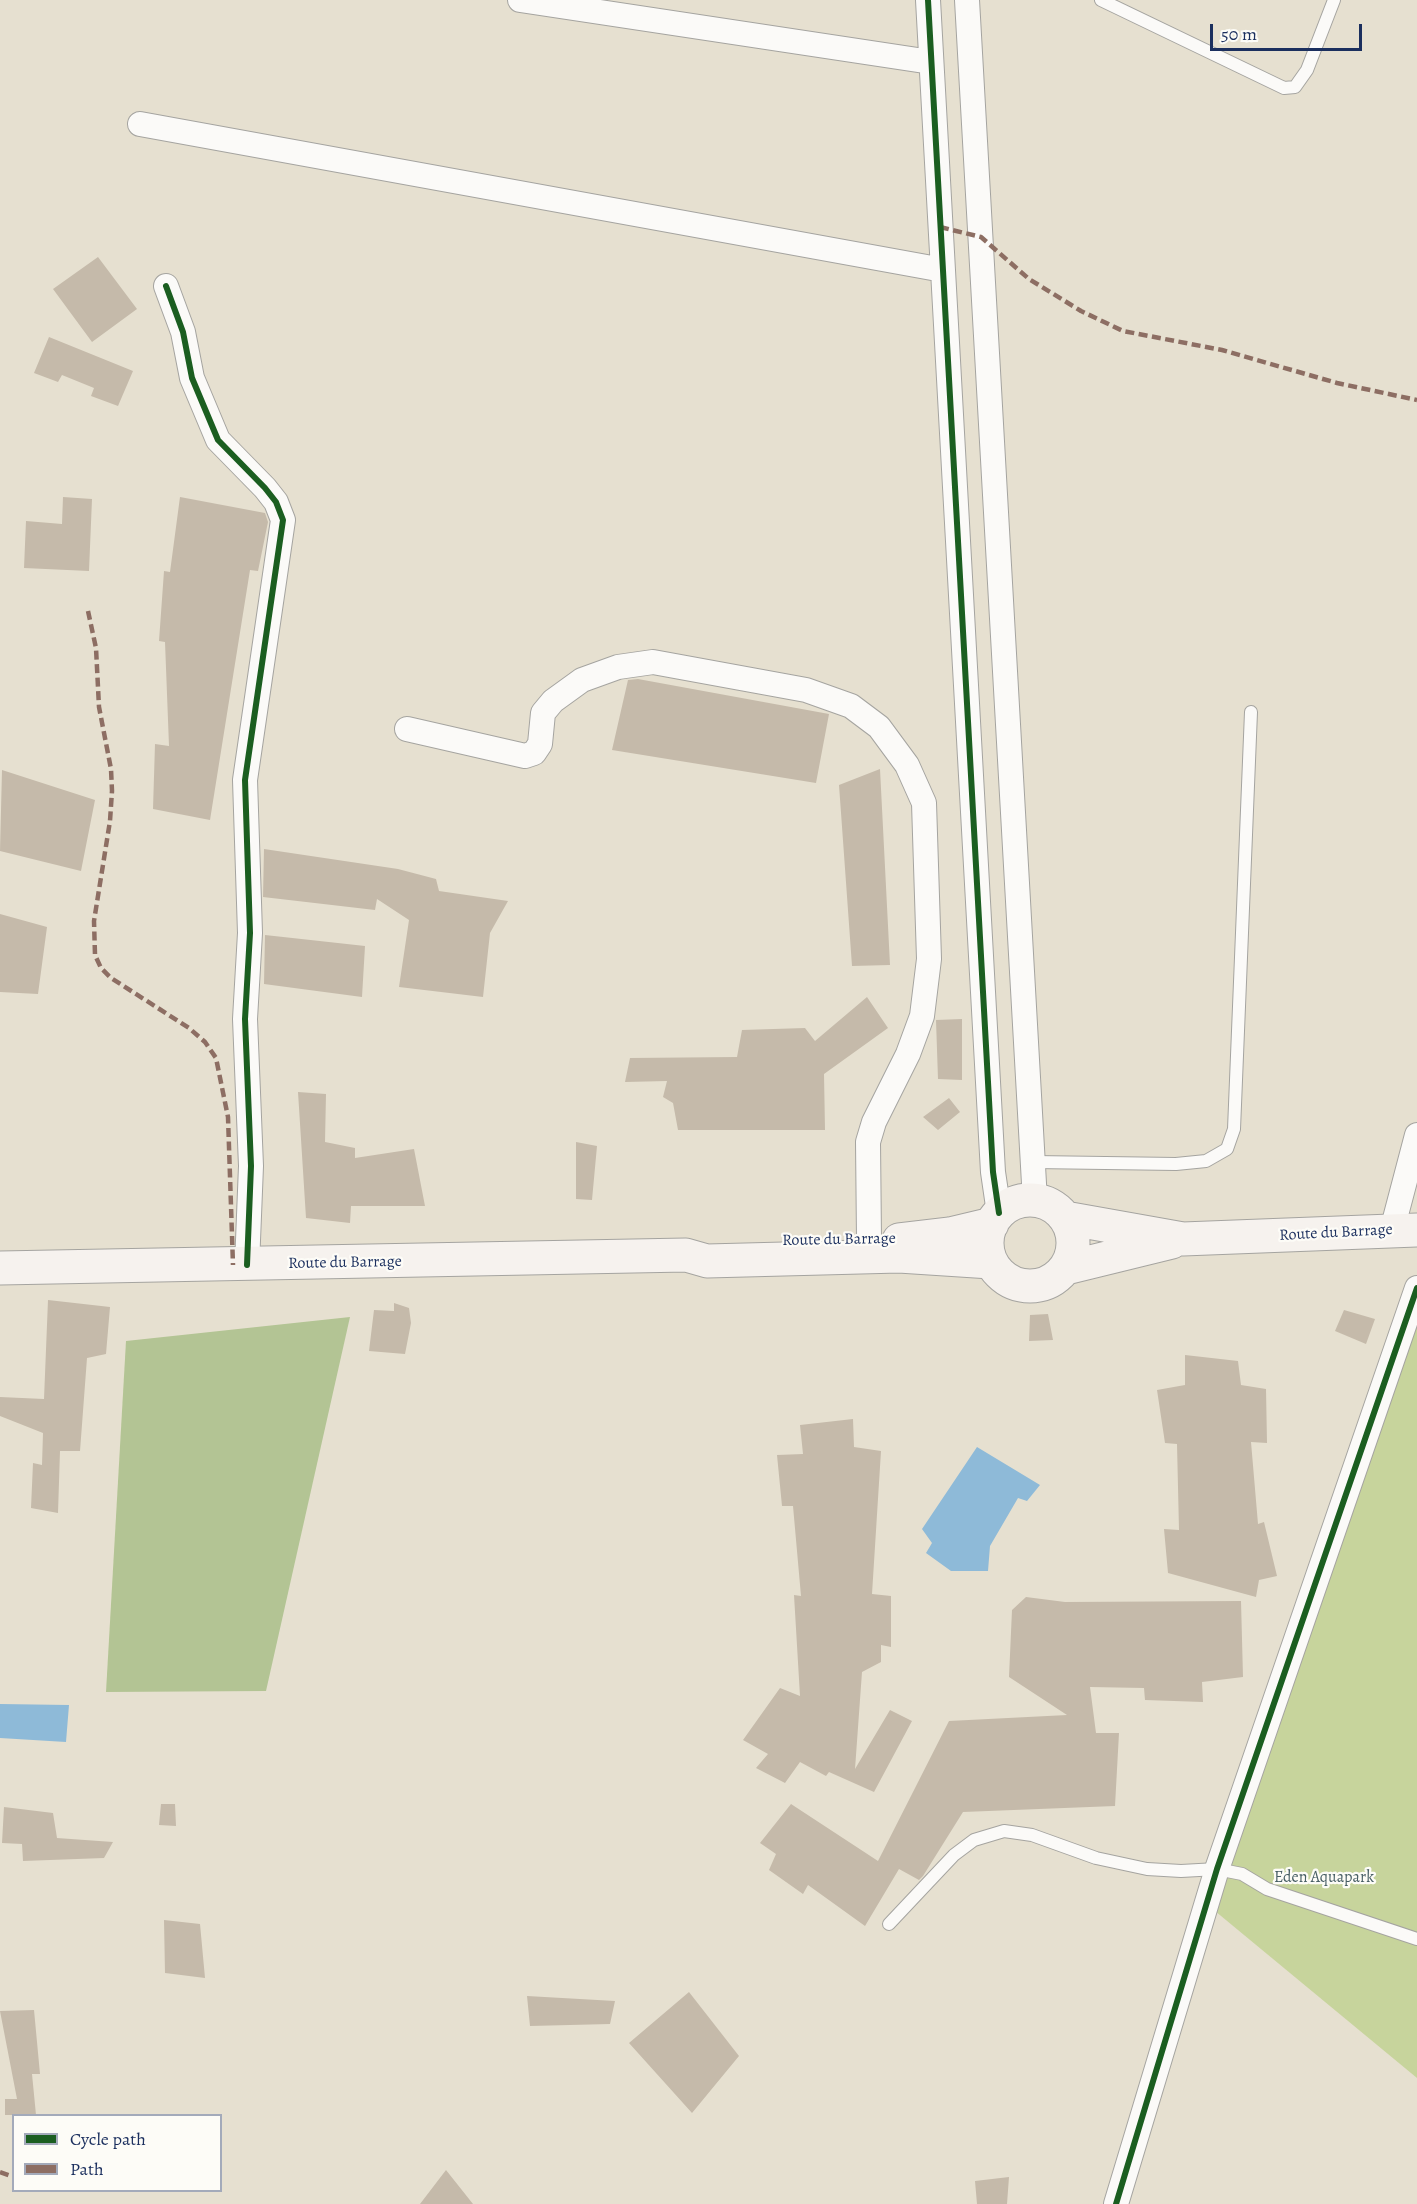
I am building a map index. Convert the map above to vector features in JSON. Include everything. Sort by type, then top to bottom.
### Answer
[{"type":"main road","name":"Route du Barrage","points":[[689,1255],[698,1247],[722,1243],[940,1235],[995,1218],[1011,1204],[1035,1201],[1048,1203],[1061,1212],[1065,1218],[1183,1239],[1253,1238],[1404,1230]]},
{"type":"main road","points":[[991,1262],[987,1243],[995,1218]]},
{"type":"main road","points":[[1065,1218],[1074,1243],[1071,1258],[1065,1268]]},
{"type":"main road","name":"Route du Barrage","points":[[0,1268],[689,1255],[707,1261],[899,1256],[991,1262],[1000,1274],[1013,1283],[1029,1286],[1044,1284],[1062,1273],[1065,1268],[1183,1239]]},
{"type":"street","points":[[520,0],[931,62]]},
{"type":"street","points":[[928,0],[995,1218]]},
{"type":"street","points":[[967,0],[1035,1201]]},
{"type":"street","points":[[140,124],[943,270]]},
{"type":"street","points":[[166,286],[183,332],[192,378],[218,440],[276,502],[283,520],[245,780],[250,921],[245,1019],[250,1166],[247,1264]]},
{"type":"street","points":[[407,729],[525,756],[534,753],[540,744],[543,713],[553,700],[582,680],[618,667],[653,662],[806,690],[851,706],[879,727],[907,765],[924,803],[929,959],[921,1016],[908,1054],[874,1122],[868,1142],[869,1239]]},
{"type":"street","points":[[1404,1230],[1417,1135]]},
{"type":"street","points":[[1116,2204],[1217,1869],[1417,1288]]},
{"type":"lane","points":[[1101,0],[1284,88],[1295,87],[1304,76],[1334,0]]},
{"type":"lane","points":[[1034,1162],[1176,1164],[1206,1161],[1227,1149],[1234,1129],[1251,712]]},
{"type":"lane","points":[[889,1924],[954,1855],[974,1840],[997,1832],[1032,1835],[1096,1858],[1147,1869],[1181,1871],[1217,1869],[1242,1874],[1267,1889],[1417,1939]]},
{"type":"green space","name":"Eden Aquapark","points":[[1417,1297],[1417,2078],[1215,1911]]},
{"type":"green space","points":[[350,1317],[266,1691],[106,1692],[126,1341]]},
{"type":"water","points":[[977,1447],[1040,1485],[1027,1501],[1018,1498],[990,1546],[988,1571],[951,1571],[926,1553],[932,1543],[922,1529]]},
{"type":"water","points":[[0,1704],[69,1705],[66,1742],[0,1738]]},
{"type":"building","points":[[98,257],[137,309],[92,342],[53,289]]},
{"type":"building","points":[[49,337],[133,371],[118,406],[91,396],[94,388],[62,375],[58,382],[34,373]]},
{"type":"building","points":[[63,497],[92,499],[89,571],[24,568],[26,521],[62,524]]},
{"type":"building","points":[[180,497],[265,513],[268,522],[258,571],[250,570],[210,820],[153,809],[155,744],[169,746],[165,642],[159,641],[164,571],[170,572]]},
{"type":"building","points":[[638,679],[829,714],[816,783],[612,750],[628,680]]},
{"type":"building","points":[[880,769],[890,965],[852,966],[839,785]]},
{"type":"building","points":[[2,770],[95,800],[81,871],[0,851]]},
{"type":"building","points":[[264,849],[398,869],[436,879],[439,891],[508,901],[490,933],[483,997],[399,987],[409,920],[377,899],[375,910],[263,897]]},
{"type":"building","points":[[0,914],[47,927],[38,994],[0,992]]},
{"type":"building","points":[[265,935],[365,946],[362,997],[264,984]]},
{"type":"building","points":[[867,997],[888,1028],[824,1074],[825,1130],[678,1130],[673,1103],[663,1097],[667,1081],[625,1082],[630,1058],[737,1057],[742,1030],[805,1028],[815,1041]]},
{"type":"building","points":[[962,1019],[962,1080],[938,1079],[936,1020]]},
{"type":"building","points":[[298,1092],[326,1094],[325,1142],[355,1148],[355,1158],[414,1149],[425,1206],[351,1206],[350,1223],[306,1218]]},
{"type":"building","points":[[949,1098],[960,1112],[938,1130],[923,1117]]},
{"type":"building","points":[[576,1142],[597,1146],[592,1200],[576,1199]]},
{"type":"building","points":[[48,1300],[110,1307],[106,1354],[87,1358],[80,1451],[60,1451],[58,1513],[31,1508],[33,1463],[42,1465],[43,1433],[0,1416],[0,1397],[44,1399]]},
{"type":"building","points":[[394,1303],[409,1308],[411,1323],[405,1354],[369,1351],[374,1310],[394,1311]]},
{"type":"building","points":[[1344,1310],[1375,1319],[1366,1344],[1335,1331]]},
{"type":"building","points":[[1048,1314],[1053,1340],[1029,1341],[1030,1315]]},
{"type":"building","points":[[1185,1355],[1238,1361],[1241,1385],[1266,1389],[1267,1443],[1251,1442],[1258,1524],[1264,1522],[1277,1576],[1259,1580],[1256,1597],[1168,1573],[1164,1529],[1179,1530],[1177,1444],[1165,1443],[1157,1390],[1185,1385]]},
{"type":"building","points":[[853,1419],[854,1447],[881,1451],[872,1594],[891,1596],[891,1647],[881,1645],[881,1662],[862,1672],[855,1769],[890,1710],[912,1721],[874,1792],[829,1772],[826,1776],[800,1762],[785,1783],[756,1768],[768,1754],[743,1740],[780,1688],[800,1696],[794,1595],[801,1596],[793,1506],[782,1506],[777,1455],[803,1454],[800,1425]]},
{"type":"building","points":[[1026,1597],[1065,1602],[1241,1601],[1243,1677],[1202,1682],[1203,1702],[1145,1700],[1144,1688],[1090,1687],[1096,1733],[1119,1733],[1115,1806],[963,1812],[923,1876],[919,1880],[899,1869],[865,1926],[808,1885],[803,1894],[769,1870],[776,1854],[760,1843],[791,1804],[878,1861],[949,1721],[1067,1715],[1009,1677],[1012,1610]]},
{"type":"building","points":[[161,1804],[175,1804],[176,1826],[159,1825]]},
{"type":"building","points":[[4,1807],[53,1813],[57,1838],[113,1842],[104,1858],[23,1861],[22,1844],[2,1843]]},
{"type":"building","points":[[164,1920],[200,1924],[205,1978],[165,1973]]},
{"type":"building","points":[[689,1992],[739,2056],[692,2113],[629,2043]]},
{"type":"building","points":[[527,1996],[615,2001],[610,2024],[530,2026]]},
{"type":"building","points":[[34,2010],[40,2074],[32,2074],[36,2114],[5,2115],[5,2099],[17,2099],[0,2011]]},
{"type":"building","points":[[446,2170],[473,2204],[420,2204]]},
{"type":"building","points":[[1009,2177],[1007,2204],[977,2204],[975,2181]]},
{"type":"marked path","points":[[940,227],[981,237],[1029,279],[1081,311],[1123,331],[1222,350],[1337,383],[1417,400]]},
{"type":"marked path","points":[[88,611],[96,648],[99,707],[111,769],[112,791],[110,821],[94,921],[95,955],[101,968],[111,978],[189,1028],[205,1042],[216,1058],[228,1117],[233,1265]]},
{"type":"marked path","points":[[0,2172],[12,2176]]},
{"type":"cycle path","points":[[928,0],[993,1172],[999,1213]]},
{"type":"cycle path","points":[[166,286],[183,332],[192,378],[218,440],[265,488],[276,502],[283,520],[245,780],[250,933],[245,1019],[251,1166],[247,1265]]},
{"type":"cycle path","points":[[1116,2204],[1217,1869],[1417,1288]]}]
